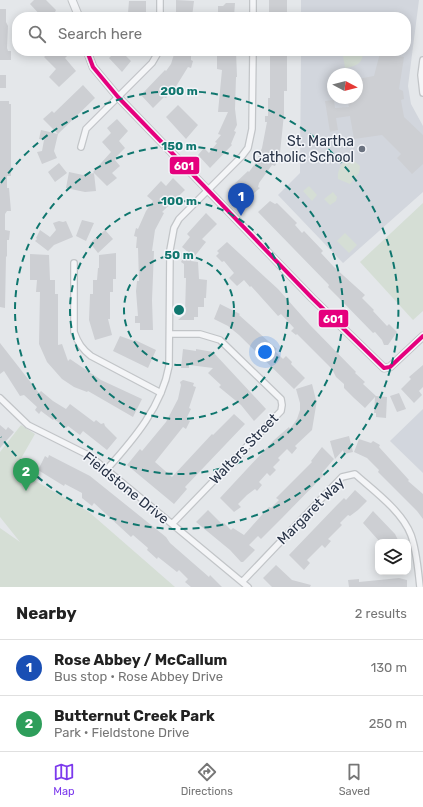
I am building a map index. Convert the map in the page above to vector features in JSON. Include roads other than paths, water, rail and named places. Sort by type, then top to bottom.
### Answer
[{"type":"street","points":[[72,0],[77,12]]},
{"type":"street","points":[[160,0],[160,12]]},
{"type":"street","points":[[253,0],[253,12]]},
{"type":"street","points":[[89,56],[93,67],[118,97],[312,298],[384,368],[390,367],[423,336]]},
{"type":"street","points":[[81,147],[86,129],[152,63],[156,56]]},
{"type":"street","points":[[107,469],[152,412],[167,379],[170,334],[171,238],[179,219],[242,156],[251,138],[253,56]]},
{"type":"street","points":[[423,60],[421,75],[423,93]]},
{"type":"street","points":[[74,263],[74,332],[83,350],[161,393]]},
{"type":"street","name":"Walters Street","points":[[170,334],[200,334],[220,340],[281,399],[282,405],[281,411],[172,524]]},
{"type":"street","name":"Fieldstone Drive","points":[[0,398],[28,425],[90,456],[248,587]]},
{"type":"street","name":"Margaret Way","points":[[242,582],[342,477],[355,474],[399,516],[411,534],[417,560],[420,587]]},
{"type":"place","name":"St. Martha Catholic School","points":[[362,149]]},
{"type":"place","name":"Rose Abbey / McCallum","points":[[241,216]]},
{"type":"place","name":"Butternut Creek Park","points":[[26,491]]}]
